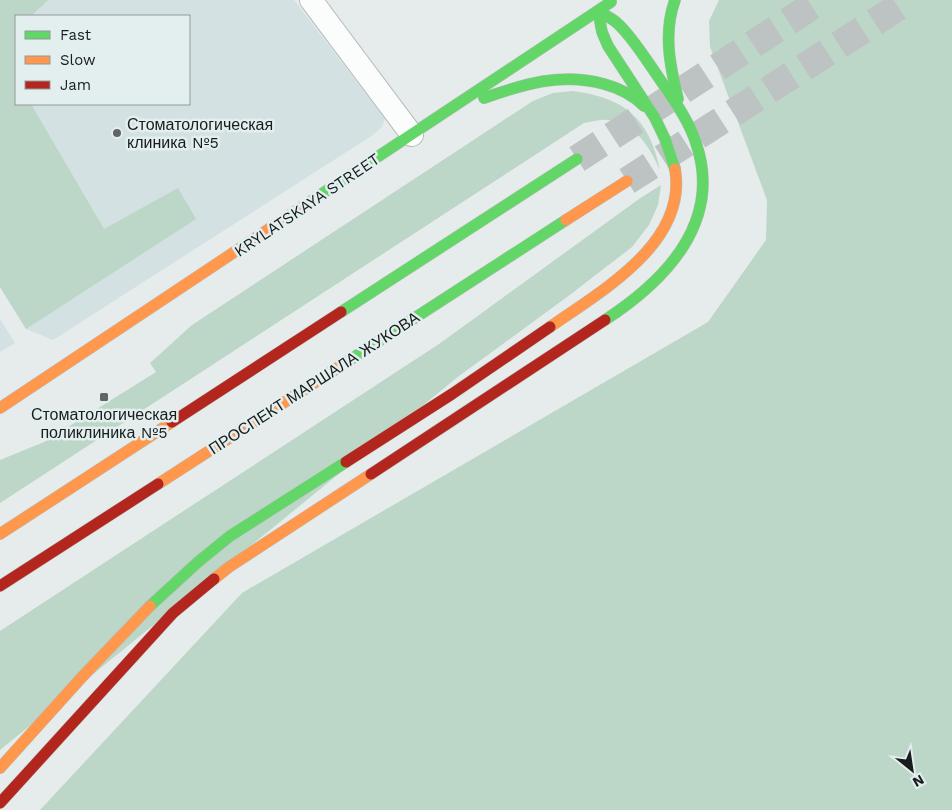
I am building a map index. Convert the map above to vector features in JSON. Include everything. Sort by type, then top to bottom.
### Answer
[{"type":"main road","name":"KRYLATSKAYA STREET","points":[[0,408],[614,0]]},
{"type":"main road","points":[[675,0],[668,29],[668,52],[680,110]]},
{"type":"main road","points":[[0,803],[174,613],[229,567],[620,310],[653,283],[676,258],[690,235],[699,213],[704,188],[703,167],[698,146],[690,126],[680,110],[627,34],[617,23],[598,11]]},
{"type":"main road","points":[[0,768],[161,594],[196,562],[230,536],[484,373],[575,310],[621,275],[648,251],[667,224],[676,196],[676,172],[668,143],[657,121],[608,46],[602,32],[598,11]]},
{"type":"main road","points":[[448,111],[544,79],[573,78],[597,82],[622,90],[638,99],[657,121]]},
{"type":"main road","points":[[0,534],[577,159]]},
{"type":"main road","name":"ПРОСПЕКТ МАРШАЛА ЖУКОВА","points":[[0,586],[627,181]]},
{"type":"street","points":[[311,0],[412,135]]},
{"type":"shaded area","points":[[0,0],[294,0],[385,119],[382,127],[373,135],[53,340],[26,329],[0,287]]},
{"type":"shaded area","points":[[0,319],[15,343],[0,352]]},
{"type":"green space","points":[[0,0],[48,0],[32,15],[15,15],[15,105],[32,105],[104,229],[178,188],[196,219],[26,329],[0,287]]},
{"type":"green space","points":[[719,0],[952,0],[952,810],[40,810],[242,593],[708,322],[766,240],[767,200],[710,47],[709,21]]},
{"type":"green space","points":[[573,91],[607,99],[620,105],[632,114],[649,137],[660,170],[646,145],[634,131],[626,126],[608,120],[584,123],[0,503],[0,460],[44,442],[156,372],[150,363],[192,325],[533,101],[553,93]]},
{"type":"green space","points":[[661,185],[658,205],[649,225],[632,247],[459,376],[0,750],[0,631],[439,344]]},
{"type":"tunnel","points":[[577,159],[821,0]]},
{"type":"tunnel","points":[[627,181],[909,0]]},
{"type":"traffic: fast","points":[[675,0],[669,25],[669,49],[678,99]]},
{"type":"traffic: fast","points":[[299,209],[611,2]]},
{"type":"traffic: fast","points":[[598,11],[602,32],[608,46],[655,118],[665,139],[675,169]]},
{"type":"traffic: fast","points":[[598,11],[615,21],[629,35],[676,103],[693,135],[702,172],[702,198],[695,223],[683,246],[667,268],[648,287],[605,320]]},
{"type":"traffic: fast","points":[[484,98],[528,84],[558,79],[573,79],[604,84],[615,88],[630,95],[644,106]]},
{"type":"traffic: fast","points":[[341,312],[577,159]]},
{"type":"traffic: fast","points":[[342,365],[566,220]]},
{"type":"traffic: fast","points":[[150,606],[198,562],[230,536],[346,462]]},
{"type":"traffic: slow","points":[[550,327],[615,281],[655,242],[668,220],[675,196],[675,169]]},
{"type":"traffic: slow","points":[[566,220],[627,181]]},
{"type":"traffic: slow","points":[[0,408],[299,209]]},
{"type":"traffic: slow","points":[[158,484],[342,365]]},
{"type":"traffic: slow","points":[[0,534],[172,422]]},
{"type":"traffic: slow","points":[[214,579],[229,567],[371,474]]},
{"type":"traffic: slow","points":[[0,768],[82,677],[150,606]]},
{"type":"traffic: jam","points":[[172,422],[341,312]]},
{"type":"traffic: jam","points":[[371,474],[605,320]]},
{"type":"traffic: jam","points":[[346,462],[452,394],[550,327]]},
{"type":"traffic: jam","points":[[0,586],[158,484]]},
{"type":"traffic: jam","points":[[0,803],[173,613],[214,579]]},
{"type":"place","name":"Стоматологическая клиника №5","points":[[117,133]]},
{"type":"place","name":"Стоматологическая поликлиника №5","points":[[104,397]]}]
